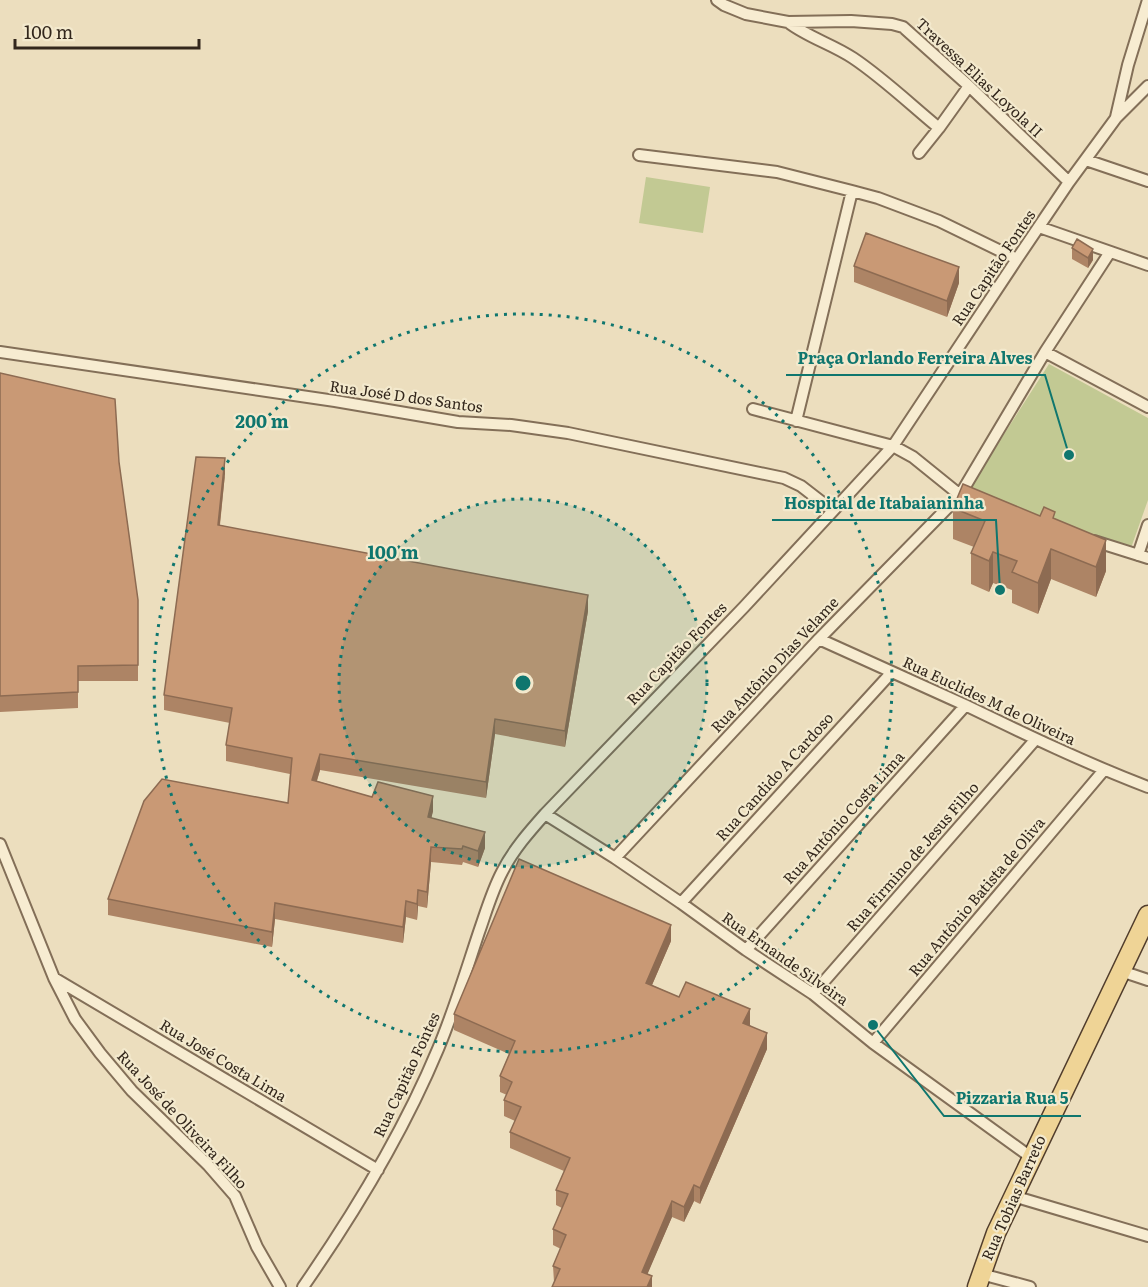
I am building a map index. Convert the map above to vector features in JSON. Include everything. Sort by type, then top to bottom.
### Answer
[{"type":"main road","name":"Rua Tobias Barreto","points":[[979,1281],[996,1233],[1013,1196],[1148,915]]},
{"type":"street","name":"Travessa Elias Loyola II","points":[[717,0],[746,14],[788,22],[851,21],[903,27],[969,86],[1069,182]]},
{"type":"street","points":[[1116,118],[1128,65],[1148,0]]},
{"type":"street","points":[[788,22],[798,30],[852,57],[939,128]]},
{"type":"street","points":[[919,153],[969,86]]},
{"type":"street","name":"Rua Capitão Fontes","points":[[303,1287],[342,1231],[404,1122],[438,1050],[501,873],[518,846],[545,814],[744,607],[893,446],[1069,182],[1116,118],[1148,86]]},
{"type":"street","points":[[639,154],[777,172],[878,198],[939,221],[1017,259]]},
{"type":"street","points":[[1086,160],[1148,181]]},
{"type":"street","points":[[796,421],[852,191]]},
{"type":"street","points":[[1039,227],[1148,266]]},
{"type":"street","name":"Rua Antônio Dias Velame","points":[[615,858],[819,639],[960,495],[1046,352],[1110,252]]},
{"type":"street","name":"Rua José D dos Santos","points":[[0,352],[336,401],[458,422],[511,425],[568,433],[784,478],[801,486],[832,510]]},
{"type":"street","points":[[1046,352],[1148,407]]},
{"type":"street","points":[[753,409],[893,446],[913,457],[960,495],[971,499]]},
{"type":"street","points":[[1082,537],[1143,557],[1148,525]]},
{"type":"street","name":"Rua Euclides M de Oliveira","points":[[819,639],[1035,740],[1148,787]]},
{"type":"street","name":"Rua Candido A Cardoso","points":[[681,903],[892,672]]},
{"type":"street","name":"Rua Antônio Costa Lima","points":[[746,950],[965,706]]},
{"type":"street","name":"Rua Firmino de Jesus Filho","points":[[813,994],[1035,740]]},
{"type":"street","name":"Rua Antônio Batista de Oliva","points":[[873,1043],[1104,770]]},
{"type":"street","name":"Rua Ernande Silveira","points":[[545,814],[615,858],[813,994],[873,1043],[1032,1158]]},
{"type":"street","name":"Rua José de Oliveira Filho","points":[[0,844],[54,978],[75,1019],[117,1074],[144,1104],[208,1165],[235,1196],[257,1247],[280,1287]]},
{"type":"street","points":[[1121,971],[1148,980]]},
{"type":"street","name":"Rua José Costa Lima","points":[[54,978],[378,1170]]},
{"type":"street","points":[[1013,1196],[1148,1236]]},
{"type":"street","points":[[979,1281],[1030,1287]]},
{"type":"green space","points":[[646,177],[710,187],[703,233],[639,223]]},
{"type":"green space","points":[[1049,364],[1148,418],[1148,500],[1131,548],[967,492]]},
{"type":"building","points":[[866,233],[959,267],[947,301],[854,266]]},
{"type":"building","points":[[1077,239],[1093,249],[1088,258],[1072,248]]},
{"type":"building","points":[[0,373],[115,399],[119,462],[138,600],[138,665],[78,666],[78,692],[0,696]]},
{"type":"building","points":[[196,457],[225,458],[218,525],[588,595],[565,731],[495,719],[486,782],[320,754],[312,780],[372,797],[378,782],[433,796],[428,817],[485,832],[478,851],[463,846],[462,849],[431,847],[427,892],[418,890],[417,904],[406,901],[403,927],[275,903],[272,932],[108,899],[144,801],[162,779],[288,803],[292,758],[226,745],[232,708],[164,695]]},
{"type":"building","points":[[963,484],[1040,516],[1044,507],[1055,512],[1053,518],[1106,540],[1096,567],[1051,549],[1038,583],[1012,572],[1017,561],[993,552],[989,561],[971,553],[985,521],[953,508]]},
{"type":"building","points":[[519,859],[671,925],[646,983],[679,997],[686,982],[750,1009],[743,1023],[767,1033],[700,1188],[694,1185],[684,1207],[672,1201],[642,1272],[652,1276],[647,1287],[552,1287],[560,1269],[553,1266],[566,1235],[553,1229],[568,1194],[556,1190],[570,1158],[510,1132],[521,1107],[504,1100],[512,1082],[500,1076],[515,1041],[454,1014]]},
{"type":"place","name":"Praça Orlando Ferreira Alves","points":[[1069,455]]},
{"type":"place","name":"Hospital de Itabaianinha","points":[[1000,590]]},
{"type":"place","name":"Pizzaria Rua 5","points":[[873,1025]]}]
